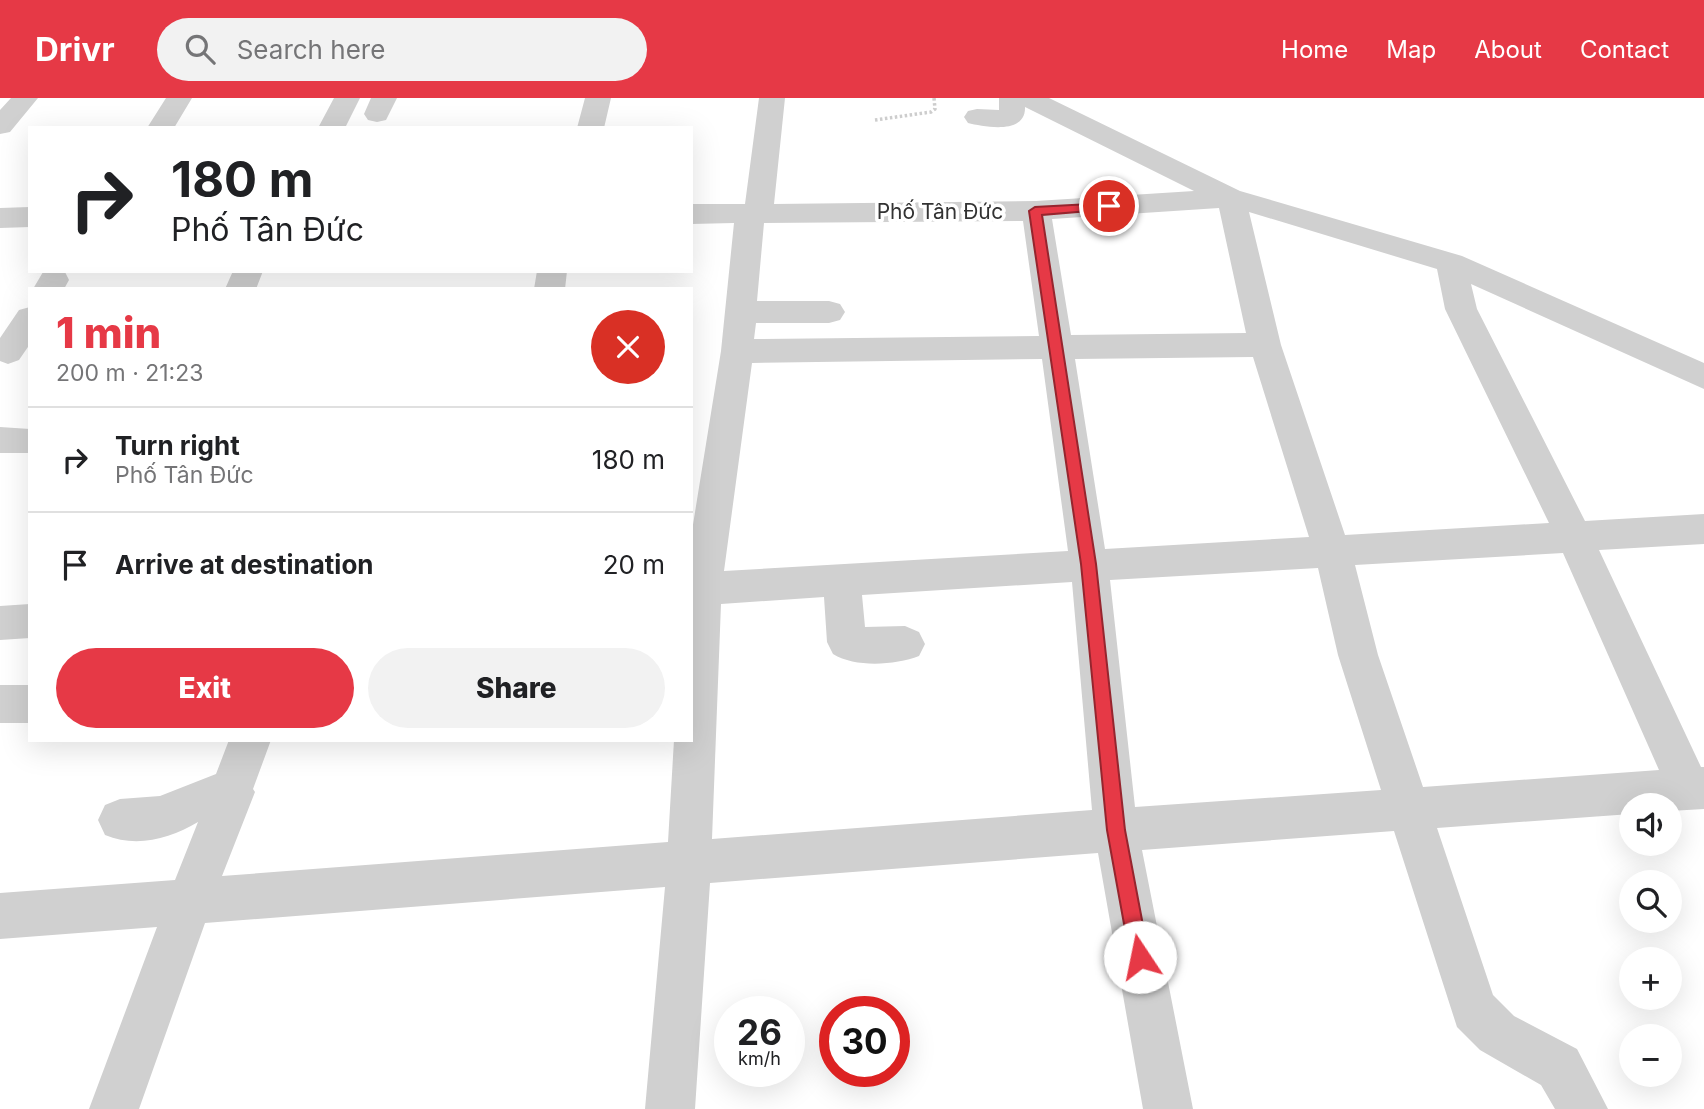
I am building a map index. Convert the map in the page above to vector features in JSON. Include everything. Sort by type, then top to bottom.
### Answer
[{"type":"street","points":[[0,126],[25,98]]},
{"type":"street","points":[[161,126],[179,98]]},
{"type":"street","points":[[332,126],[347,98]]},
{"type":"street","points":[[591,126],[598,98]]},
{"type":"street","points":[[693,706],[696,589],[739,332],[772,98]]},
{"type":"street","points":[[977,117],[1006,119],[1012,114],[1012,98]]},
{"type":"street","points":[[1028,98],[1231,198],[1273,208],[1451,263],[1704,377]]},
{"type":"street","points":[[1231,198],[1265,345],[1332,550],[1358,655],[1474,1010],[1497,1033],[1559,1067],[1583,1109]]},
{"type":"street","name":"Phố Tân Đức","points":[[693,214],[1035,211],[1231,198]]},
{"type":"street","points":[[1035,211],[1089,564],[1116,830],[1168,1109]]},
{"type":"street","points":[[0,218],[28,217]]},
{"type":"street","points":[[0,916],[1116,830],[1696,789],[1461,309],[1451,263]]},
{"type":"street","points":[[0,304],[28,305]]},
{"type":"street","points":[[739,332],[829,312]]},
{"type":"street","points":[[8,352],[28,321]]},
{"type":"street","points":[[739,332],[1056,348],[1265,345]]},
{"type":"street","points":[[696,589],[1704,528]]},
{"type":"street","points":[[842,579],[848,642],[852,645],[905,644]]},
{"type":"street","points":[[0,704],[28,704]]},
{"type":"street","points":[[114,1109],[249,742]]},
{"type":"street","points":[[670,1109],[689,863],[692,742]]},
{"type":"street","points":[[120,821],[165,817],[207,796],[233,792]]},
{"type":"path","points":[[874,120],[931,112],[935,109],[934,98]]},
{"type":"route","points":[[1109,206],[1035,211],[1089,564],[1116,830],[1140,957]]}]
